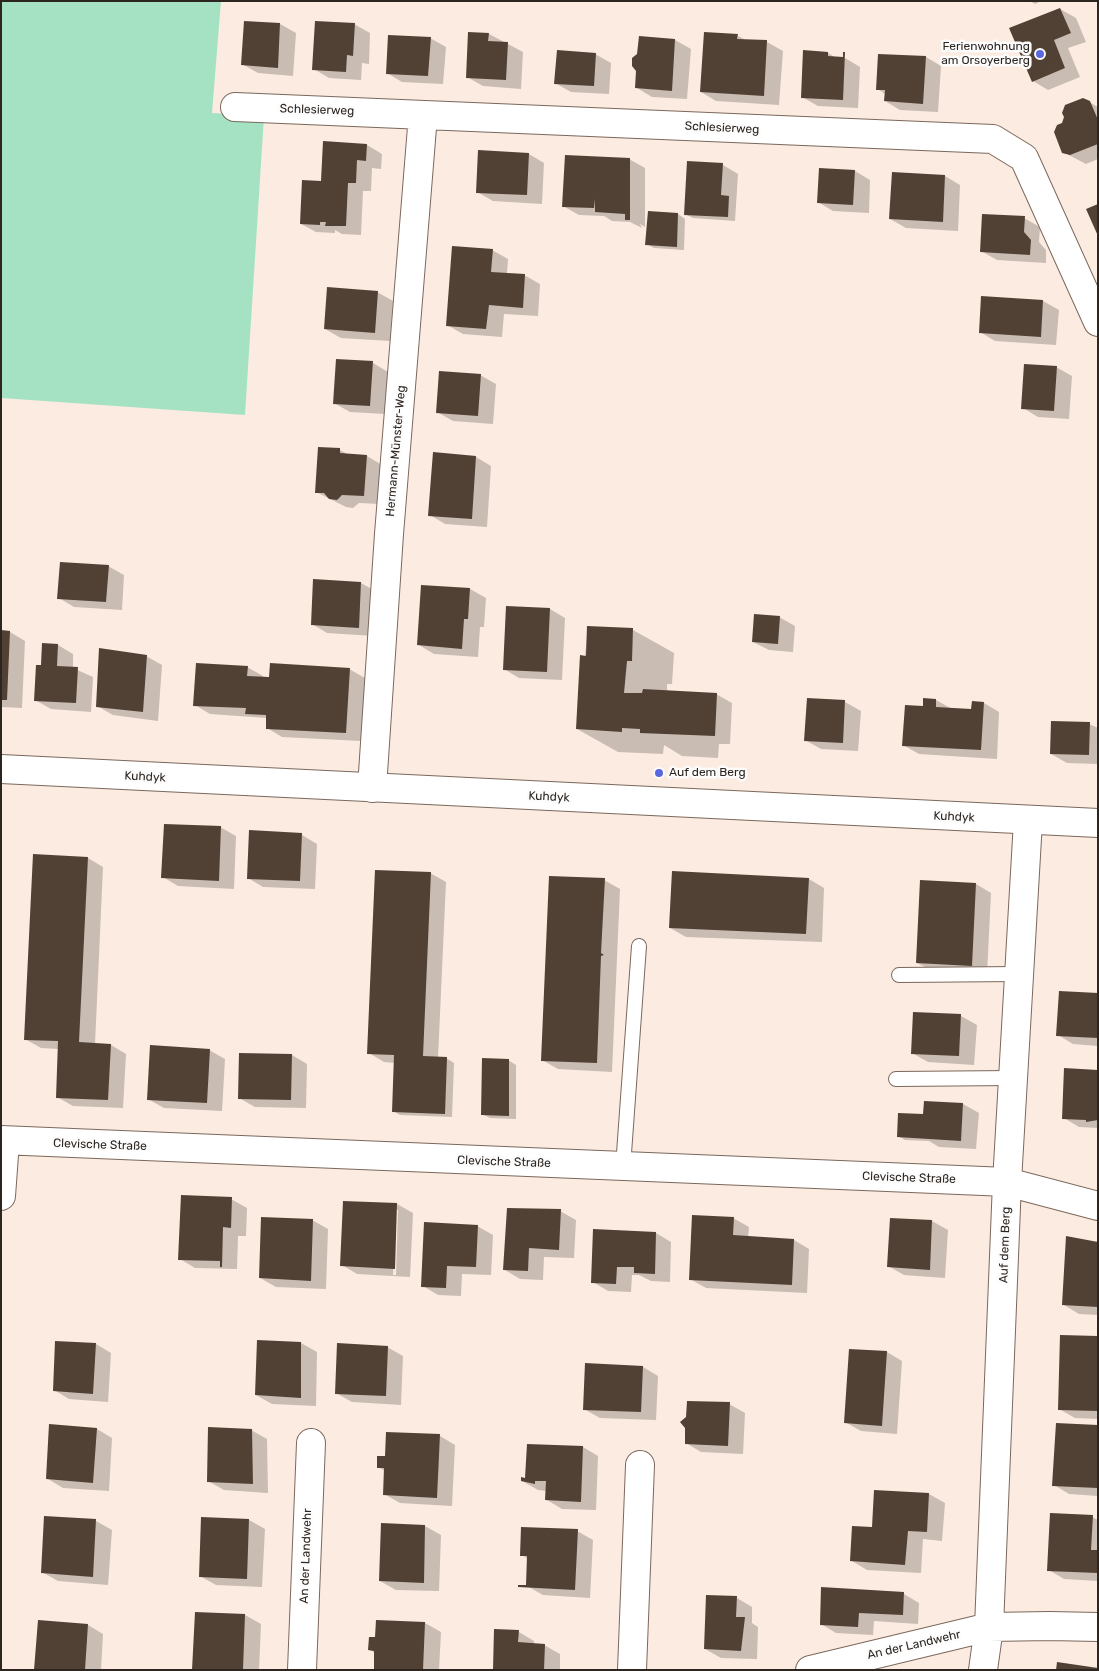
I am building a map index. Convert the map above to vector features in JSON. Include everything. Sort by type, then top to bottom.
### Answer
[{"type":"street","name":"Schlesierweg","points":[[235,107],[993,139],[1024,158],[1098,322]]},
{"type":"street","name":"Hermann-Münster-Weg","points":[[372,788],[389,534],[423,114]]},
{"type":"street","name":"Kuhdyk","points":[[1,769],[1098,823]]},
{"type":"street","name":"Auf dem Berg","points":[[983,1670],[988,1627],[1012,1078],[1028,821]]},
{"type":"street","name":"Clevische Straße","points":[[3,1141],[1007,1182],[1098,1206]]},
{"type":"street","points":[[1,1196],[3,1141]]},
{"type":"street","name":"An der Landwehr","points":[[302,1670],[310,1443]]},
{"type":"street","points":[[632,1670],[640,1465]]},
{"type":"street","name":"An der Landwehr","points":[[810,1670],[988,1627],[1098,1628]]},
{"type":"lane","points":[[624,1166],[639,946]]},
{"type":"lane","points":[[899,975],[1018,974]]},
{"type":"lane","points":[[896,1079],[1012,1078]]},
{"type":"green space","points":[[1,1],[221,1],[212,113],[264,116],[245,415],[1,398]]},
{"type":"building","name":"Ferienwohnung am Orsoyerberg","points":[[1060,8],[1071,33],[1054,40],[1065,68],[1032,82],[1009,28]]},
{"type":"building","points":[[244,21],[280,23],[278,68],[241,65]]},
{"type":"building","points":[[315,21],[355,23],[353,56],[347,55],[346,72],[312,70]]},
{"type":"building","points":[[468,32],[489,33],[488,41],[508,42],[506,80],[466,78]]},
{"type":"building","points":[[704,32],[738,34],[737,39],[767,40],[764,96],[700,92]]},
{"type":"building","points":[[388,35],[431,37],[428,76],[386,74]]},
{"type":"building","points":[[639,36],[675,39],[672,91],[635,88],[636,71],[632,66],[632,58],[637,54]]},
{"type":"building","points":[[557,50],[596,53],[594,86],[554,84]]},
{"type":"building","points":[[803,50],[828,52],[828,56],[843,57],[843,52],[845,52],[843,100],[801,98]]},
{"type":"building","points":[[878,54],[926,56],[923,104],[884,101],[885,90],[876,90]]},
{"type":"building","points":[[1083,98],[1090,101],[1098,120],[1098,144],[1070,155],[1062,153],[1054,132],[1057,125],[1062,123],[1064,117],[1062,113],[1065,105]]},
{"type":"building","points":[[323,141],[367,144],[366,161],[357,160],[356,183],[348,183],[346,226],[325,226],[326,222],[320,222],[320,225],[300,224],[302,180],[321,181]]},
{"type":"building","points":[[478,150],[529,153],[527,195],[476,193]]},
{"type":"building","points":[[565,155],[630,158],[630,220],[625,220],[625,214],[595,212],[595,199],[594,208],[562,207]]},
{"type":"building","points":[[687,161],[723,163],[721,195],[729,196],[728,217],[684,215]]},
{"type":"building","points":[[819,168],[855,170],[853,205],[817,203]]},
{"type":"building","points":[[892,172],[945,175],[943,222],[889,219]]},
{"type":"building","points":[[1098,204],[1098,236],[1086,209]]},
{"type":"building","points":[[648,211],[678,213],[677,247],[645,245]]},
{"type":"building","points":[[982,214],[1025,216],[1024,232],[1031,240],[1030,255],[980,252]]},
{"type":"building","points":[[452,246],[493,249],[491,272],[525,274],[523,308],[489,305],[486,329],[446,326]]},
{"type":"building","points":[[327,287],[378,291],[375,333],[324,329]]},
{"type":"building","points":[[981,296],[1043,300],[1041,337],[979,333]]},
{"type":"building","points":[[336,359],[373,361],[370,406],[333,404]]},
{"type":"building","points":[[1024,364],[1057,366],[1054,411],[1021,409]]},
{"type":"building","points":[[439,371],[481,374],[478,416],[436,413]]},
{"type":"building","points":[[318,447],[340,448],[340,453],[367,455],[364,496],[342,495],[337,500],[329,499],[324,493],[315,493]]},
{"type":"building","points":[[433,452],[476,456],[472,519],[428,516]]},
{"type":"building","points":[[60,562],[109,565],[106,602],[57,599]]},
{"type":"building","points":[[313,579],[361,582],[359,628],[311,625]]},
{"type":"building","points":[[421,585],[470,588],[468,619],[464,619],[462,649],[417,645]]},
{"type":"building","points":[[506,606],[550,608],[547,672],[503,670]]},
{"type":"building","points":[[754,614],[780,616],[778,644],[752,642]]},
{"type":"building","points":[[587,626],[633,628],[632,661],[627,661],[624,693],[642,693],[643,689],[717,693],[715,736],[640,733],[640,729],[622,728],[622,732],[576,729],[580,655],[586,656]]},
{"type":"building","points":[[1,630],[10,631],[7,700],[1,700]]},
{"type":"building","points":[[42,643],[58,644],[57,666],[78,667],[76,703],[34,701],[36,665],[41,665]]},
{"type":"building","points":[[99,648],[147,655],[143,712],[96,707]]},
{"type":"building","points":[[196,663],[248,666],[247,676],[269,677],[270,663],[350,668],[346,733],[266,729],[266,715],[245,714],[246,708],[193,706]]},
{"type":"building","points":[[807,698],[845,700],[843,743],[804,741]]},
{"type":"building","points":[[923,698],[936,699],[936,707],[971,709],[972,701],[984,702],[981,750],[902,746],[905,705],[923,706]]},
{"type":"building","points":[[1051,721],[1090,722],[1089,755],[1050,754]]},
{"type":"building","points":[[164,824],[221,826],[219,881],[161,878]]},
{"type":"building","points":[[249,830],[302,833],[300,881],[247,879]]},
{"type":"building","points":[[33,854],[88,857],[79,1042],[111,1044],[108,1100],[56,1098],[58,1041],[24,1040]]},
{"type":"building","points":[[375,870],[431,872],[423,1056],[447,1057],[445,1114],[392,1112],[394,1055],[367,1054]]},
{"type":"building","points":[[672,871],[809,878],[806,934],[669,928]]},
{"type":"building","points":[[549,876],[605,878],[601,953],[604,955],[601,956],[597,1063],[541,1061]]},
{"type":"building","points":[[920,880],[976,883],[972,966],[916,963]]},
{"type":"building","points":[[1059,991],[1098,993],[1098,1038],[1056,1036]]},
{"type":"building","points":[[913,1012],[961,1014],[959,1056],[911,1054]]},
{"type":"building","points":[[150,1045],[210,1049],[207,1103],[147,1100]]},
{"type":"building","points":[[239,1053],[292,1054],[291,1100],[238,1099]]},
{"type":"building","points":[[482,1058],[509,1059],[509,1116],[481,1115]]},
{"type":"building","points":[[1064,1068],[1098,1070],[1098,1120],[1086,1122],[1086,1120],[1062,1119]]},
{"type":"building","points":[[924,1101],[963,1103],[961,1141],[897,1137],[898,1113],[923,1114]]},
{"type":"building","points":[[181,1195],[232,1197],[231,1228],[223,1227],[222,1267],[220,1267],[220,1261],[178,1260]]},
{"type":"building","points":[[343,1201],[397,1203],[395,1269],[340,1266]]},
{"type":"building","points":[[507,1208],[561,1209],[559,1250],[529,1248],[528,1271],[503,1270]]},
{"type":"building","points":[[692,1215],[734,1217],[733,1235],[794,1239],[792,1285],[689,1280]]},
{"type":"building","points":[[261,1217],[313,1219],[311,1281],[259,1278]]},
{"type":"building","points":[[890,1218],[932,1220],[930,1270],[887,1267]]},
{"type":"building","points":[[424,1222],[478,1225],[476,1267],[447,1266],[446,1288],[421,1287]]},
{"type":"building","points":[[593,1229],[656,1232],[655,1274],[634,1273],[634,1267],[617,1267],[616,1284],[591,1283]]},
{"type":"building","points":[[1066,1236],[1098,1242],[1098,1307],[1062,1305]]},
{"type":"building","points":[[1060,1335],[1098,1336],[1098,1411],[1058,1410]]},
{"type":"building","points":[[257,1340],[301,1342],[301,1398],[255,1395]]},
{"type":"building","points":[[55,1341],[96,1343],[93,1394],[53,1391]]},
{"type":"building","points":[[337,1343],[388,1346],[386,1396],[335,1394]]},
{"type":"building","points":[[849,1349],[887,1351],[882,1426],[844,1423]]},
{"type":"building","points":[[585,1363],[643,1366],[641,1412],[583,1410]]},
{"type":"building","points":[[687,1401],[730,1402],[728,1446],[685,1444],[685,1428],[680,1422],[686,1417]]},
{"type":"building","points":[[1056,1423],[1098,1425],[1098,1488],[1052,1486]]},
{"type":"building","points":[[49,1424],[97,1428],[93,1483],[46,1479]]},
{"type":"building","points":[[208,1427],[252,1429],[253,1484],[207,1482]]},
{"type":"building","points":[[386,1432],[440,1434],[437,1498],[383,1495],[384,1468],[377,1468],[377,1456],[385,1456]]},
{"type":"building","points":[[527,1444],[583,1446],[581,1502],[545,1500],[546,1481],[535,1481],[535,1484],[521,1481],[521,1477],[525,1478]]},
{"type":"building","points":[[874,1490],[929,1493],[927,1532],[908,1531],[905,1565],[850,1561],[852,1526],[872,1527]]},
{"type":"building","points":[[1050,1513],[1093,1515],[1091,1550],[1098,1550],[1098,1573],[1047,1571]]},
{"type":"building","points":[[44,1516],[96,1519],[93,1577],[41,1573]]},
{"type":"building","points":[[201,1517],[249,1519],[247,1579],[199,1577]]},
{"type":"building","points":[[381,1523],[425,1525],[424,1583],[379,1581]]},
{"type":"building","points":[[521,1527],[578,1529],[575,1590],[518,1587],[518,1585],[526,1585],[527,1556],[520,1556]]},
{"type":"building","points":[[821,1587],[904,1592],[903,1615],[859,1613],[858,1627],[820,1625]]},
{"type":"building","points":[[706,1595],[737,1596],[736,1617],[745,1617],[741,1651],[704,1649]]},
{"type":"building","points":[[195,1612],[245,1614],[243,1670],[192,1670]]},
{"type":"building","points":[[38,1620],[88,1624],[85,1670],[34,1670]]},
{"type":"building","points":[[376,1620],[425,1622],[423,1670],[374,1670],[374,1651],[368,1650],[369,1637],[375,1637]]},
{"type":"building","points":[[494,1629],[519,1630],[518,1642],[545,1644],[544,1670],[493,1670]]},
{"type":"building","points":[[1057,1662],[1098,1668],[1098,1670],[1056,1670]]},
{"type":"place","name":"Ferienwohnung am Orsoyerberg","points":[[1040,54]]},
{"type":"place","name":"Auf dem Berg","points":[[659,773]]}]
